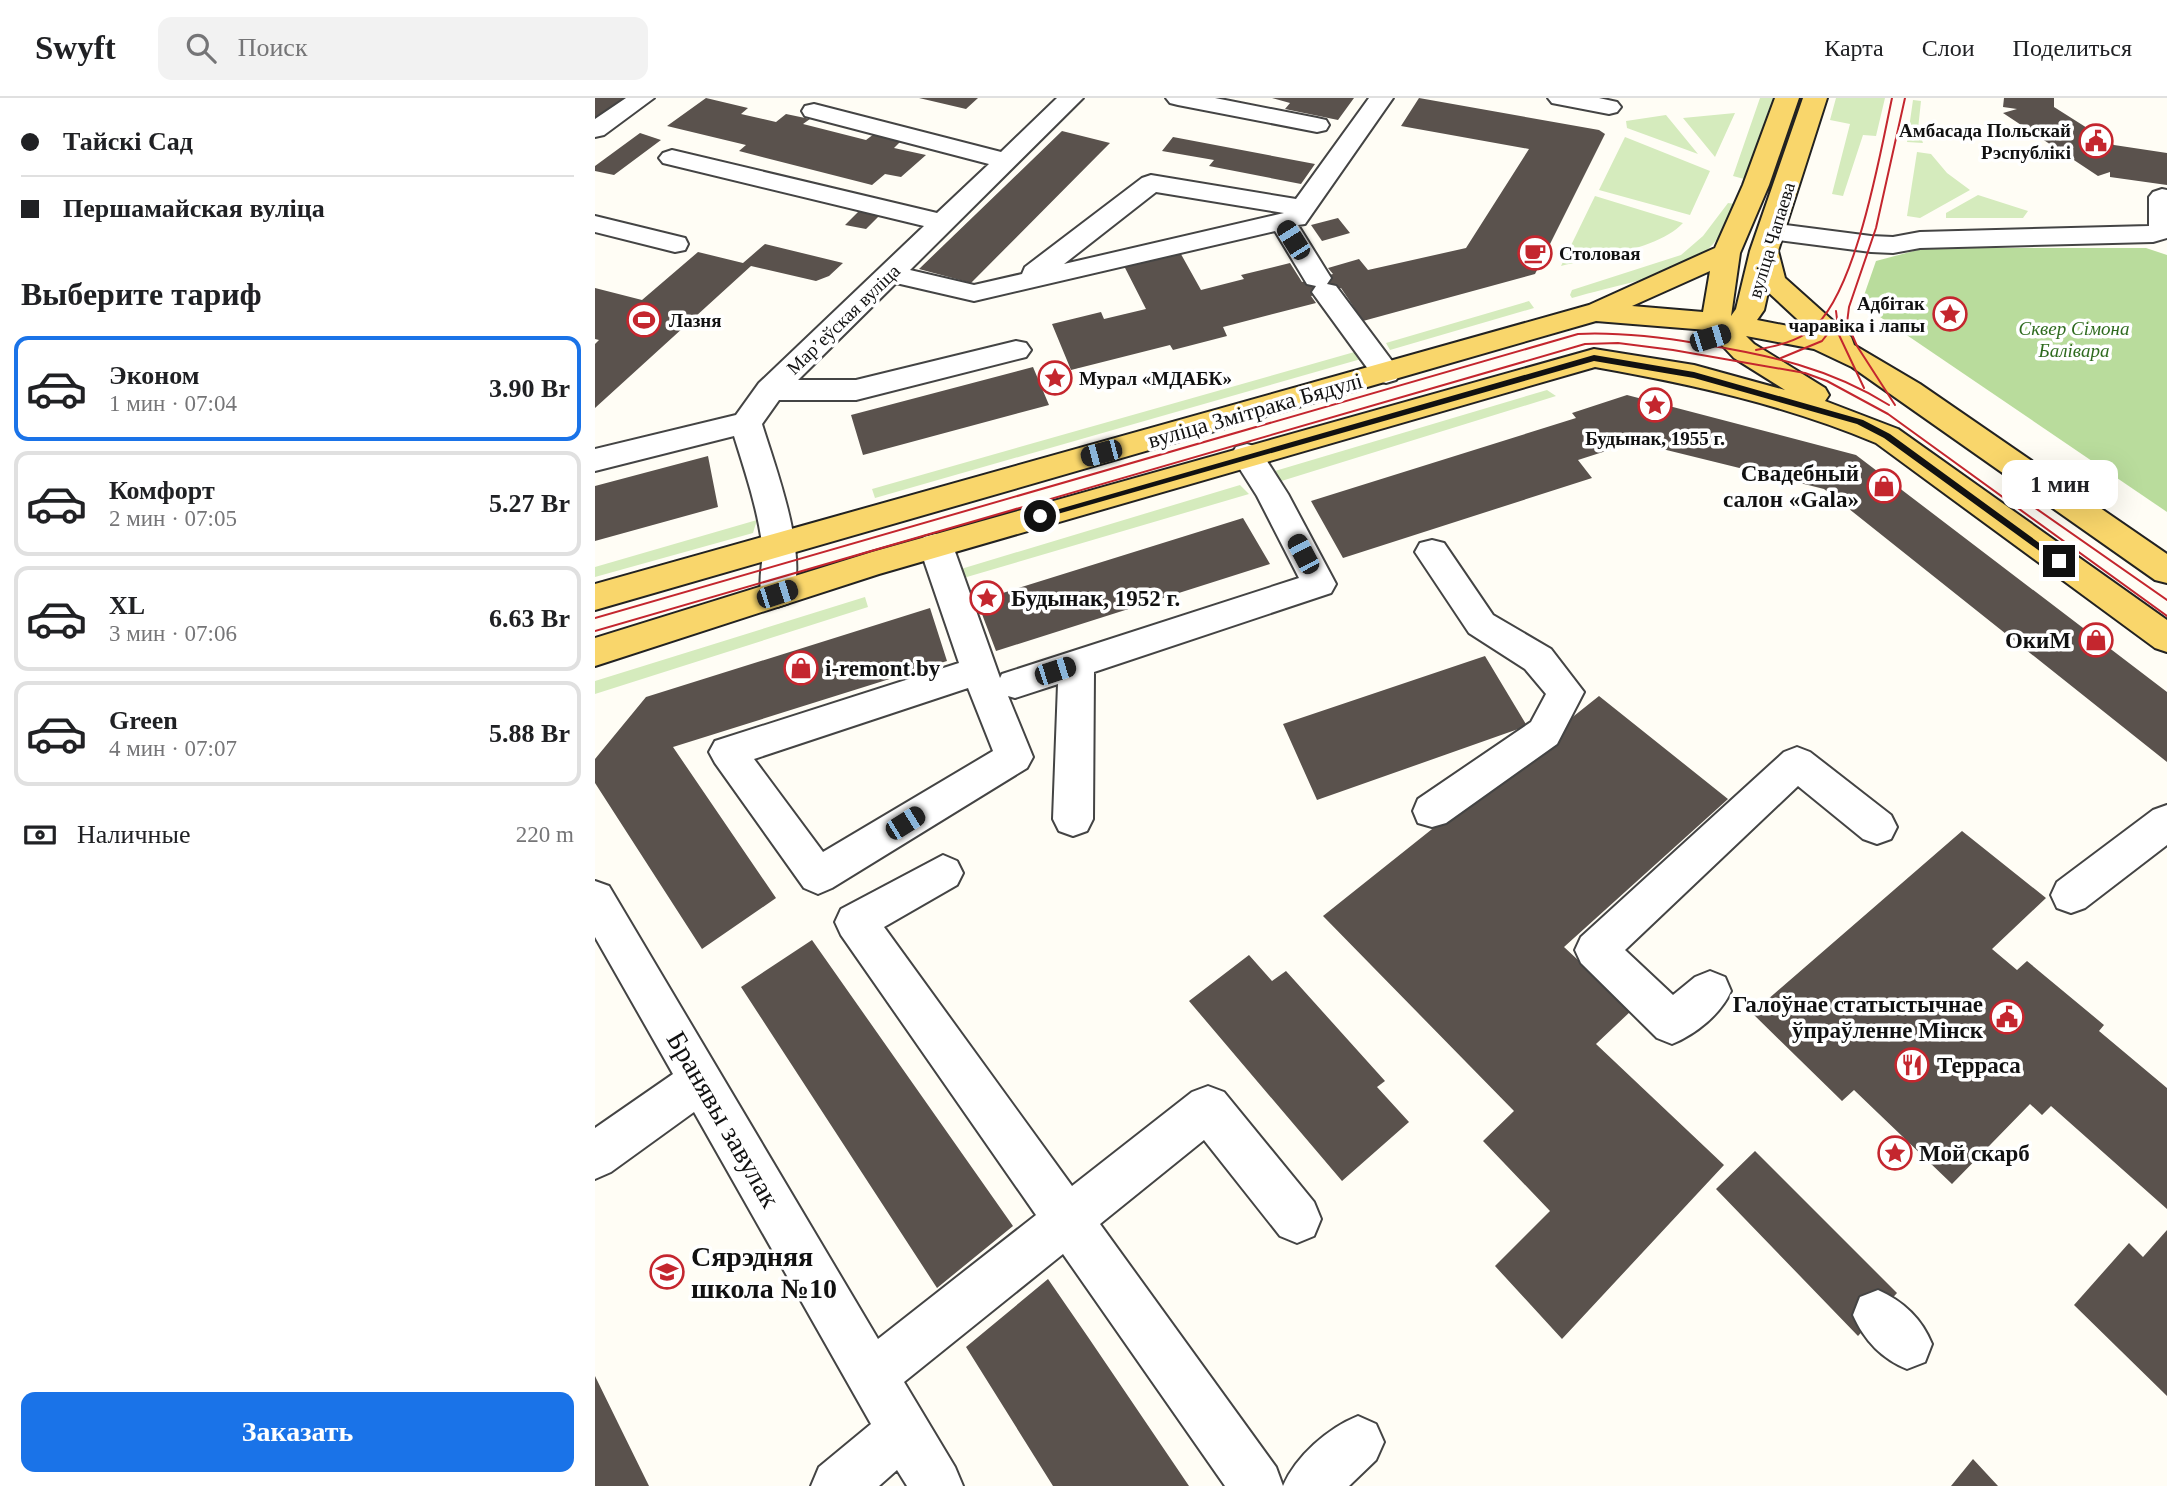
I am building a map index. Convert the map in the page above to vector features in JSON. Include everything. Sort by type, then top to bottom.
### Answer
[{"type":"main road","name":"вуліца Чапаева","points":[[1727,327],[1726,253],[1756,185],[1787,98]]},
{"type":"main road","name":"вуліца Чапаева","points":[[1727,327],[1750,310],[1767,241],[1815,98]]},
{"type":"main road","points":[[1767,241],[1772,281],[1862,360],[2167,572]]},
{"type":"main road","points":[[1595,312],[1726,253]]},
{"type":"main road","name":"вуліца Змітрака Бядулі","points":[[595,597],[1595,312],[1822,341],[1862,360]]},
{"type":"main road","points":[[1604,359],[1674,350],[1727,327],[1744,351],[1854,420],[1887,436],[2167,638]]},
{"type":"main road","name":"вуліца Змітрака Бядулі","points":[[595,652],[936,546],[1594,358],[1694,375],[1854,420]]},
{"type":"street","points":[[595,130],[642,98]]},
{"type":"street","name":"Марʼеўская вуліца","points":[[746,423],[770,390],[1071,98]]},
{"type":"street","points":[[1178,98],[1317,125]]},
{"type":"street","points":[[891,274],[974,293],[1292,214],[1381,98]]},
{"type":"street","points":[[1560,98],[1609,107]]},
{"type":"street","points":[[814,111],[1007,161]]},
{"type":"street","points":[[672,158],[944,223]]},
{"type":"street","points":[[1025,281],[1151,183],[1292,214]]},
{"type":"street","points":[[1767,241],[1893,245],[1920,240],[2141,235],[2162,230],[2162,197]]},
{"type":"street","points":[[1292,214],[1322,285],[1386,373]]},
{"type":"street","points":[[595,224],[675,244]]},
{"type":"street","points":[[770,390],[856,390],[1016,349]]},
{"type":"street","points":[[595,460],[746,423],[766,488],[779,546],[777,594]]},
{"type":"street","points":[[1015,684],[1319,584],[1272,494],[1247,455]]},
{"type":"street","points":[[936,546],[979,670],[1014,757],[818,876],[728,752],[979,670]]},
{"type":"street","points":[[1432,552],[1481,624],[1538,659],[1566,692],[1544,733],[1432,811]]},
{"type":"street","points":[[1073,819],[1076,665]]},
{"type":"street","points":[[1710,991],[1672,1023],[1596,950],[1797,763],[1877,827]]},
{"type":"street","points":[[2071,895],[2167,822]]},
{"type":"street","points":[[943,873],[856,922],[1257,1486]]},
{"type":"street","name":"Бранявы завулак","points":[[595,899],[936,1486]]},
{"type":"street","points":[[595,1156],[701,1081]]},
{"type":"street","points":[[873,1375],[1208,1108],[1297,1219]]},
{"type":"street","points":[[838,1486],[903,1431]]},
{"type":"street","points":[[1310,1486],[1358,1442]]},
{"type":"green space","points":[[1760,98],[1773,98],[1744,179],[1733,176]]},
{"type":"green space","points":[[1836,98],[1885,98],[1876,136],[1863,135],[1843,196],[1832,194],[1850,124],[1830,120]]},
{"type":"green space","points":[[1913,100],[1921,101],[1918,129],[1923,143],[1907,142]]},
{"type":"green space","points":[[1735,113],[1715,157],[1683,118]]},
{"type":"green space","points":[[1666,115],[1698,154],[1627,128],[1626,121]]},
{"type":"green space","points":[[1625,137],[1710,171],[1690,215],[1599,190]]},
{"type":"green space","points":[[1917,152],[1931,154],[1947,173],[1970,190],[1920,218],[1907,216]]},
{"type":"green space","points":[[1978,195],[2028,211],[2023,218],[1946,218],[1946,213]]},
{"type":"green space","points":[[1595,196],[1683,223],[1672,232],[1643,246],[1561,266]]},
{"type":"green space","points":[[1728,203],[1735,204],[1722,232],[1708,249],[1689,262],[1640,280],[1572,298],[1570,295],[1572,290],[1681,255],[1703,236]]},
{"type":"green space","name":"Сквер Сімона Балівара","points":[[1925,248],[2146,248],[2167,255],[2167,512],[1861,304],[1876,261]]},
{"type":"green space","points":[[1529,301],[1534,308],[1390,350],[1386,343]]},
{"type":"green space","points":[[1358,351],[1361,359],[875,498],[872,489]]},
{"type":"green space","points":[[1547,390],[1556,396],[1275,483],[1275,471]]},
{"type":"green space","points":[[1240,485],[1249,494],[960,579],[961,569]]},
{"type":"green space","points":[[757,520],[753,533],[595,577],[595,567]]},
{"type":"green space","points":[[865,597],[868,607],[595,694],[595,681]]},
{"type":"building","points":[[595,98],[625,98],[595,118]]},
{"type":"building","points":[[706,98],[748,108],[741,114],[776,122],[786,114],[810,119],[803,124],[866,140],[874,134],[902,140],[894,148],[926,155],[901,177],[885,174],[872,185],[739,151],[746,145],[667,126]]},
{"type":"building","points":[[919,98],[978,98],[966,109]]},
{"type":"building","points":[[1272,98],[1354,98],[1338,120],[1285,109],[1290,103]]},
{"type":"building","points":[[1419,98],[1599,130],[1605,134],[1535,274],[1363,321],[1341,288],[1311,296],[1316,303],[1223,327],[1227,336],[1173,350],[1170,345],[1071,370],[1052,324],[1101,312],[1104,319],[1146,309],[1121,260],[1177,247],[1201,290],[1244,279],[1241,275],[1290,263],[1302,282],[1333,274],[1328,268],[1359,259],[1368,270],[1466,248],[1529,149],[1401,126]]},
{"type":"building","points":[[2004,98],[2054,98],[2054,107],[2114,145],[2167,153],[2167,185],[2110,177],[2110,172],[2098,176],[2003,113],[2017,109],[2003,107]]},
{"type":"building","points":[[1062,131],[1110,143],[971,283],[919,269]]},
{"type":"building","points":[[640,133],[661,140],[614,175],[595,171],[595,166]]},
{"type":"building","points":[[1173,137],[1315,164],[1301,184],[1209,166],[1214,160],[1162,151]]},
{"type":"building","points":[[860,210],[881,214],[866,229],[845,225]]},
{"type":"building","points":[[1338,218],[1350,233],[1322,241],[1311,225]]},
{"type":"building","name":"Лазня","points":[[765,244],[843,263],[829,276],[816,281],[751,266],[595,408],[595,344],[599,340],[595,339],[595,288],[642,300],[698,252],[743,263]]},
{"type":"building","points":[[1033,367],[1049,405],[863,455],[851,415]]},
{"type":"building","points":[[1627,395],[1856,455],[2167,692],[2167,762],[1824,489],[1634,442],[1578,460],[1592,478],[1343,558],[1311,501],[1576,418],[1572,413]]},
{"type":"building","points":[[708,456],[718,507],[595,541],[595,486]]},
{"type":"building","points":[[1243,518],[1270,564],[996,651],[977,601]]},
{"type":"building","points":[[930,608],[947,661],[673,747],[776,898],[702,949],[595,783],[595,759],[646,697]]},
{"type":"building","points":[[1485,656],[1527,726],[1317,800],[1283,724]]},
{"type":"building","points":[[1599,696],[1728,799],[1564,947],[1632,1010],[1596,1044],[1724,1165],[1562,1339],[1495,1266],[1550,1211],[1483,1141],[1514,1111],[1323,916]]},
{"type":"building","points":[[1962,831],[2046,898],[1992,949],[2017,970],[2027,961],[2104,1025],[2099,1031],[2167,1088],[2167,1209],[2051,1106],[2042,1115],[2030,1104],[1952,1184],[1854,1090],[1842,1101],[1752,1013]]},
{"type":"building","points":[[812,940],[1013,1226],[937,1288],[741,987]]},
{"type":"building","points":[[1249,955],[1272,981],[1286,971],[1385,1081],[1377,1087],[1409,1122],[1342,1181],[1189,1001]]},
{"type":"building","points":[[1755,1151],[1897,1293],[1858,1336],[1716,1189]]},
{"type":"building","points":[[2167,1230],[2167,1396],[2074,1305],[2129,1243],[2143,1257]]},
{"type":"building","points":[[1048,1279],[1189,1486],[1053,1486],[966,1347]]},
{"type":"building","points":[[595,1376],[618,1423],[649,1486],[595,1486]]},
{"type":"building","points":[[1973,1459],[1998,1486],[1951,1486]]},
{"type":"tram line","points":[[1756,350],[1792,341],[1811,330],[1827,312],[1841,287],[1864,222],[1892,98]]},
{"type":"tram line","points":[[1895,405],[1857,346],[1847,323],[1849,307],[1876,228],[1905,98]]},
{"type":"tram line","points":[[1836,311],[1837,321]]},
{"type":"tram line","points":[[1837,321],[1840,318]]},
{"type":"tram line","points":[[1781,358],[1822,341],[1837,321]]},
{"type":"tram line","points":[[1837,321],[1839,335],[1864,388]]},
{"type":"tram line","points":[[595,618],[1578,334],[1655,337],[1775,358],[1844,381],[1889,405]]},
{"type":"tram line","points":[[595,631],[1585,344],[1618,343],[1805,373],[1827,381],[1888,414],[2167,616]]},
{"type":"tram line","points":[[2021,498],[2167,600]]},
{"type":"place","name":"Амбасада Польскай Рэспублікі","points":[[2096,141]]},
{"type":"place","name":"Столовая","points":[[1535,253]]},
{"type":"place","name":"Адбітак чаравіка і лапы","points":[[1950,314]]},
{"type":"place","name":"Лазня","points":[[644,320]]},
{"type":"place","name":"Мурал «МДАБК»","points":[[1055,378]]},
{"type":"place","name":"Будынак, 1955 г.","points":[[1655,405]]},
{"type":"place","name":"Свадебный салон «Gala»","points":[[1884,486]]},
{"type":"place","name":"Будынак, 1952 г.","points":[[987,598]]},
{"type":"place","name":"ОкиМ","points":[[2096,640]]},
{"type":"place","name":"i-remont.by","points":[[801,668]]},
{"type":"place","name":"Галоўнае статыстычнае ўпраўленне Мінск","points":[[2007,1017]]},
{"type":"place","name":"Терраса","points":[[1912,1065]]},
{"type":"place","name":"Мой скарб","points":[[1895,1153]]},
{"type":"place","name":"Сярэдняя школа №10","points":[[667,1272]]},
{"type":"route","points":[[1040,516],[1594,358],[1694,375],[1860,422],[1887,436],[2059,561]]}]
